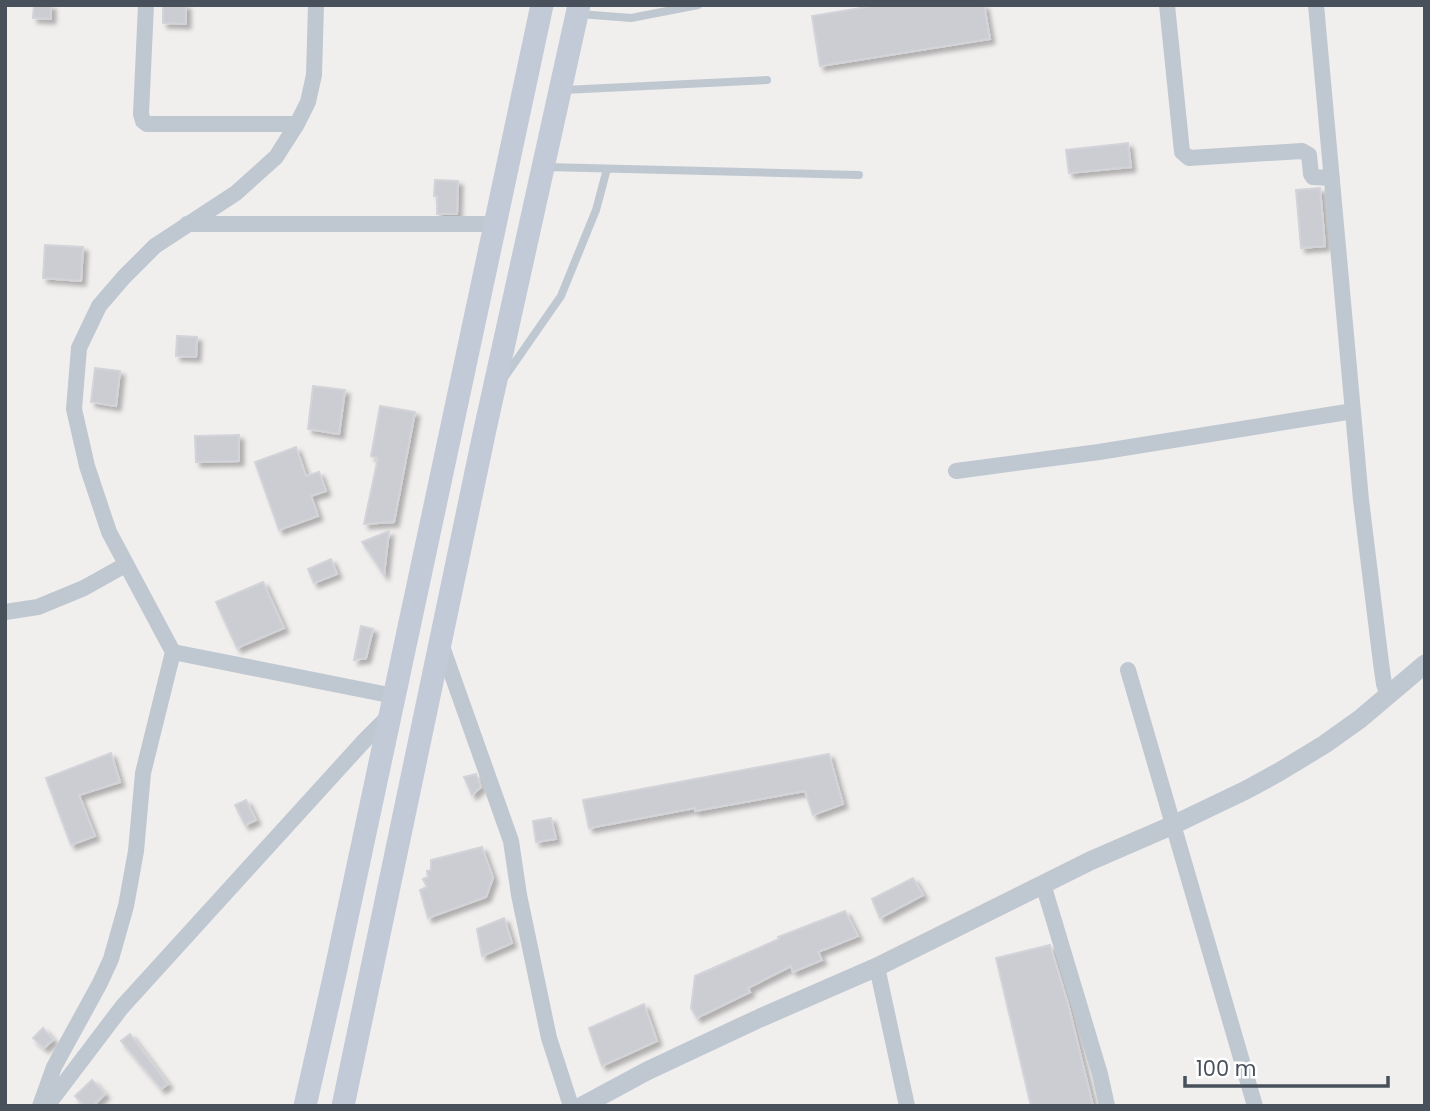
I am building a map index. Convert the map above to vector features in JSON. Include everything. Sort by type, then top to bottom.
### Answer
[{"type":"main road","points":[[305,1106],[542,5]]},
{"type":"main road","points":[[343,1106],[492,395],[578,10]]},
{"type":"main road","points":[[453,427],[484,434]]},
{"type":"street","points":[[146,5],[141,114],[143,121],[147,124],[298,124]]},
{"type":"street","points":[[43,1106],[54,1067],[111,959],[126,906],[136,851],[143,773],[173,652],[109,532],[87,466],[74,409],[79,348],[99,306],[124,276],[155,246],[236,193],[276,157],[298,124],[308,102],[314,75],[316,5]]},
{"type":"street","points":[[1167,5],[1182,152],[1189,158],[1302,151],[1309,155],[1313,177],[1332,178]]},
{"type":"street","points":[[1316,5],[1361,500],[1377,636],[1388,696]]},
{"type":"street","points":[[187,224],[496,224]]},
{"type":"street","points":[[956,471],[1099,452],[1353,411]]},
{"type":"street","points":[[5,612],[38,607],[83,588],[125,565]]},
{"type":"street","points":[[440,641],[511,841],[519,895],[549,1038],[571,1106]]},
{"type":"street","points":[[43,1106],[53,1098],[122,1007],[392,706],[173,652]]},
{"type":"street","points":[[582,1106],[647,1071],[877,967],[1090,861],[1174,825],[1279,772],[1360,719],[1425,664]]},
{"type":"street","points":[[1128,670],[1255,1106]]},
{"type":"street","points":[[1043,884],[1100,1074],[1107,1106]]},
{"type":"street","points":[[877,967],[907,1106]]},
{"type":"lane","points":[[578,10],[631,18],[698,5]]},
{"type":"lane","points":[[560,90],[767,80]]},
{"type":"lane","points":[[543,167],[859,175]]},
{"type":"lane","points":[[492,395],[561,296],[596,210],[607,169]]},
{"type":"building","points":[[34,5],[51,5],[51,19],[33,18]]},
{"type":"building","points":[[163,5],[186,5],[186,24],[163,23]]},
{"type":"building","points":[[879,5],[984,5],[990,39],[820,66],[812,16]]},
{"type":"building","points":[[1128,143],[1131,167],[1069,173],[1066,150]]},
{"type":"building","points":[[435,180],[458,181],[457,214],[437,214]]},
{"type":"building","points":[[1320,188],[1325,246],[1301,248],[1296,190]]},
{"type":"building","points":[[45,245],[83,247],[81,281],[43,278]]},
{"type":"building","points":[[177,336],[197,337],[196,357],[176,356]]},
{"type":"building","points":[[95,368],[120,371],[116,406],[91,402]]},
{"type":"building","points":[[313,386],[345,390],[339,434],[308,429]]},
{"type":"building","points":[[380,406],[415,412],[394,522],[364,524],[378,458],[371,456]]},
{"type":"building","points":[[239,435],[239,461],[196,462],[195,436]]},
{"type":"building","points":[[296,447],[306,476],[319,472],[326,491],[311,496],[318,516],[279,530],[255,462]]},
{"type":"building","points":[[389,531],[384,575],[362,542]]},
{"type":"building","points":[[331,559],[337,574],[314,583],[308,569]]},
{"type":"building","points":[[263,582],[284,628],[237,648],[216,602]]},
{"type":"building","points":[[361,626],[373,629],[366,658],[354,660]]},
{"type":"building","points":[[111,753],[120,782],[79,795],[95,836],[71,845],[46,778]]},
{"type":"building","points":[[829,754],[843,804],[813,815],[805,791],[589,828],[583,800]]},
{"type":"building","points":[[476,774],[481,787],[472,795],[464,777]]},
{"type":"building","points":[[246,800],[256,820],[245,825],[235,805]]},
{"type":"building","points":[[551,818],[556,839],[536,842],[533,821]]},
{"type":"building","points":[[482,847],[493,878],[486,897],[428,918],[420,890],[427,887],[423,879],[428,877],[427,871],[431,870],[431,860]]},
{"type":"building","points":[[913,878],[923,895],[880,918],[872,899]]},
{"type":"building","points":[[845,911],[858,936],[818,952],[822,960],[793,972],[791,966],[748,988],[750,992],[697,1018],[691,1008],[695,976],[779,939],[778,937]]},
{"type":"building","points":[[504,918],[512,943],[482,956],[477,929]]},
{"type":"building","points":[[1050,945],[1068,1004],[1093,1106],[1031,1106],[996,958]]},
{"type":"building","points":[[644,1004],[657,1041],[602,1066],[589,1028]]},
{"type":"building","points":[[43,1028],[53,1040],[44,1048],[33,1038]]},
{"type":"building","points":[[130,1034],[168,1084],[161,1089],[121,1041]]},
{"type":"building","points":[[92,1080],[105,1094],[93,1106],[84,1106],[75,1096]]}]
